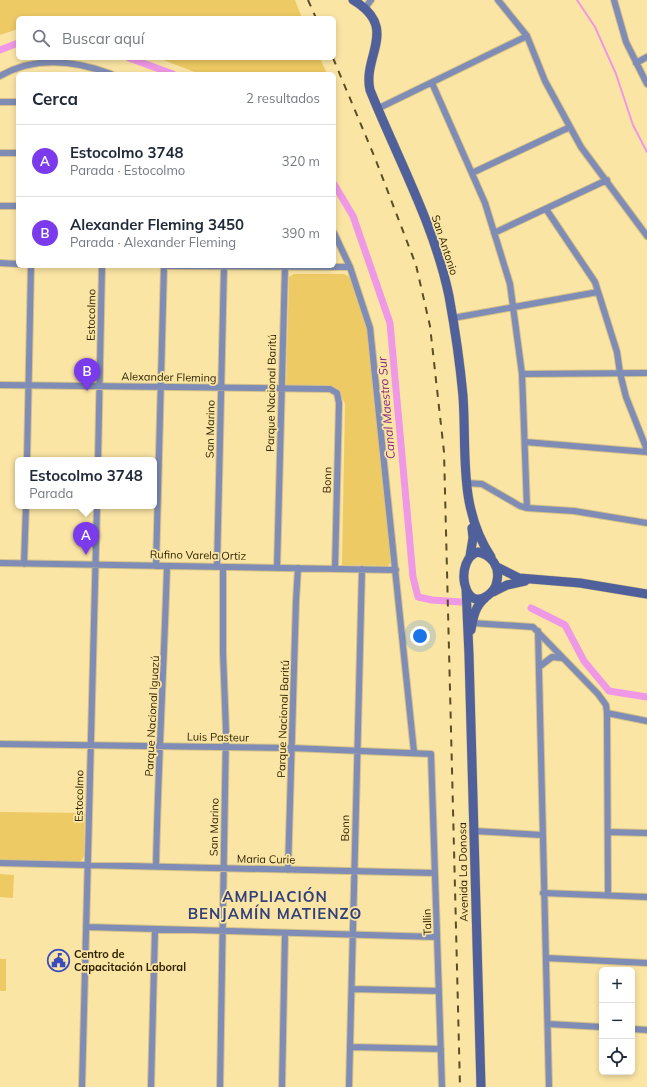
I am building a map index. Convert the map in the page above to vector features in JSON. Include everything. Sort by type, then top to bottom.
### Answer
[{"type":"main road","name":"San Antonio","points":[[353,0],[365,8],[376,29],[377,45],[369,68],[368,81],[377,109],[427,225],[442,269],[453,318],[463,395],[466,483],[473,538],[470,556]]},
{"type":"main road","name":"San Antonio","points":[[471,516],[481,540],[491,557]]},
{"type":"main road","points":[[534,580],[507,585],[479,600],[472,597],[466,588],[465,569],[470,556],[478,552],[485,553],[491,557],[497,567],[512,576],[534,580],[580,583],[647,594]]},
{"type":"main road","points":[[493,592],[497,583],[497,567]]},
{"type":"main road","name":"Avenida La Donosa","points":[[466,588],[481,1087]]},
{"type":"main road","name":"Avenida La Donosa","points":[[469,655],[472,623],[476,609],[485,598]]},
{"type":"street","points":[[365,8],[371,0]]},
{"type":"street","points":[[498,0],[527,36],[545,81],[586,155],[607,180],[647,236]]},
{"type":"street","points":[[614,0],[626,42],[647,84]]},
{"type":"street","points":[[377,109],[527,36]]},
{"type":"street","points":[[636,63],[647,57]]},
{"type":"street","points":[[0,76],[20,66],[40,63],[73,62],[105,72]]},
{"type":"street","points":[[640,70],[647,66]]},
{"type":"street","points":[[432,83],[485,203],[510,284],[522,374],[527,508]]},
{"type":"street","points":[[0,102],[16,102]]},
{"type":"street","points":[[472,173],[570,127]]},
{"type":"street","points":[[0,153],[16,153]]},
{"type":"street","points":[[494,233],[607,180]]},
{"type":"street","points":[[0,206],[16,206]]},
{"type":"street","points":[[525,442],[647,451],[634,419],[620,373],[617,352],[591,274],[546,209]]},
{"type":"street","points":[[336,237],[350,267],[370,328],[414,752]]},
{"type":"street","points":[[0,264],[16,264]]},
{"type":"street","points":[[336,267],[350,267]]},
{"type":"street","points":[[27,457],[31,268]]},
{"type":"street","name":"Estocolmo","points":[[98,457],[102,268]]},
{"type":"street","points":[[156,566],[164,268]]},
{"type":"street","name":"San Marino","points":[[220,1087],[226,748],[220,567],[221,388],[224,268]]},
{"type":"street","name":"Parque Nacional Baritú","points":[[277,568],[280,388],[285,268]]},
{"type":"street","points":[[453,318],[598,292]]},
{"type":"street","points":[[522,374],[647,373]]},
{"type":"street","name":"Alexander Fleming","points":[[0,385],[330,389],[337,393]]},
{"type":"street","name":"Bonn","points":[[335,569],[339,403],[337,393]]},
{"type":"street","points":[[466,483],[482,484],[520,506],[527,508],[574,511],[647,523]]},
{"type":"street","points":[[24,564],[26,509]]},
{"type":"street","name":"Estocolmo","points":[[82,1087],[97,509]]},
{"type":"street","name":"Rufino Varela Ortiz","points":[[0,563],[396,570]]},
{"type":"street","name":"Parque Nacional Iguazú","points":[[156,866],[159,746],[164,681],[167,566]]},
{"type":"street","name":"Parque Nacional Baritú","points":[[288,870],[298,568]]},
{"type":"street","name":"Bonn","points":[[350,1087],[356,751],[362,569]]},
{"type":"street","points":[[472,623],[528,625],[538,631],[603,700],[607,713],[608,895]]},
{"type":"street","points":[[538,631],[543,893],[549,1087]]},
{"type":"street","points":[[538,667],[552,657],[562,658]]},
{"type":"street","points":[[607,713],[647,721]]},
{"type":"street","name":"Luis Pasteur","points":[[0,744],[292,748],[428,752],[432,757]]},
{"type":"street","name":"Tallin","points":[[432,757],[442,1087]]},
{"type":"street","points":[[474,831],[542,835]]},
{"type":"street","points":[[608,832],[647,833]]},
{"type":"street","name":"Maria Curie","points":[[0,862],[435,873]]},
{"type":"street","points":[[543,893],[647,897]]},
{"type":"street","points":[[86,927],[437,937]]},
{"type":"street","points":[[151,1087],[155,929]]},
{"type":"street","points":[[282,1087],[285,933]]},
{"type":"street","points":[[546,958],[647,963]]},
{"type":"street","points":[[352,989],[439,991]]},
{"type":"street","points":[[548,1024],[599,1027]]},
{"type":"street","points":[[635,1029],[647,1030]]},
{"type":"street","points":[[350,1046],[441,1049]]},
{"type":"shaded area","points":[[0,0],[295,0],[301,16],[16,16],[16,30],[0,35]]},
{"type":"shaded area","points":[[163,60],[321,60],[326,72],[195,72]]},
{"type":"shaded area","points":[[294,274],[344,274],[351,278],[367,329],[391,562],[388,566],[342,565],[345,404],[340,394],[331,388],[286,386],[289,277]]},
{"type":"shaded area","points":[[0,812],[85,813],[84,856],[82,860],[78,862],[0,860]]},
{"type":"shaded area","points":[[0,874],[14,875],[13,898],[0,897]]},
{"type":"shaded area","points":[[0,959],[6,959],[6,991],[0,991]]},
{"type":"waterway","points":[[577,0],[595,27],[616,74],[633,125],[647,152]]},
{"type":"waterway","name":"Canal Maestro Sur","points":[[0,50],[16,44]]},
{"type":"waterway","name":"Canal Maestro Sur","points":[[134,60],[168,72]]},
{"type":"waterway","name":"Canal Maestro Sur","points":[[336,187],[353,216],[390,323],[413,577],[418,597],[432,600],[461,602]]},
{"type":"waterway","name":"Canal Maestro Sur","points":[[531,608],[565,625],[584,661],[609,691],[647,697]]},
{"type":"railway","points":[[308,0],[315,16]]},
{"type":"railway","points":[[334,60],[375,158],[416,265],[430,326],[444,452],[460,1087]]},
{"type":"place","name":"Alexander Fleming 3450","points":[[87,391]]},
{"type":"place","name":"Estocolmo 3748","points":[[86,555]]},
{"type":"place","name":"Centro de Capacitación Laboral","points":[[59,960]]},
{"type":"district","name":"AMPLIACIÓN BENJAMÍN MATIENZO","points":[[275,904]]}]
